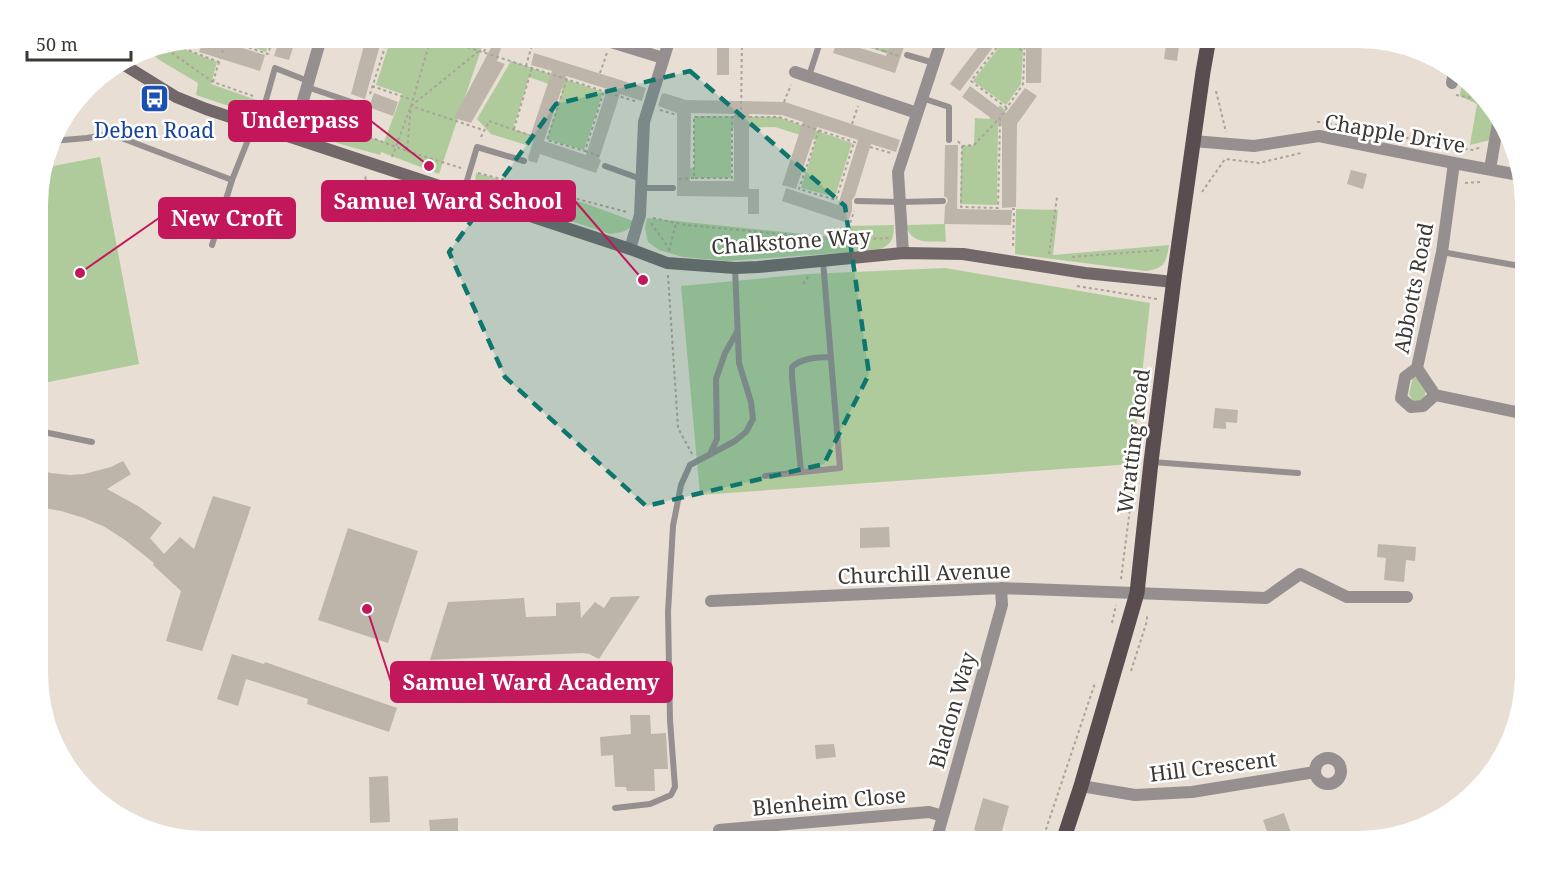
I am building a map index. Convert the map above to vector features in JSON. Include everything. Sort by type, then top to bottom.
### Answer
[{"type":"main road","name":"Wratting Road","points":[[1066,831],[1137,592],[1147,463],[1207,48]]},
{"type":"street","points":[[291,136],[318,48]]},
{"type":"street","points":[[630,48],[663,58]]},
{"type":"street","points":[[630,249],[640,215],[644,122],[666,48]]},
{"type":"street","points":[[903,253],[898,172],[939,48]]},
{"type":"street","name":"Chalkstone Way","points":[[128,68],[176,97],[206,109],[291,136],[371,168],[412,178],[667,263],[735,268],[824,266],[903,253],[963,254],[1085,273],[1174,282]]},
{"type":"street","points":[[795,72],[917,113]]},
{"type":"street","points":[[1490,169],[1497,131]]},
{"type":"street","name":"Chapple Drive","points":[[1193,141],[1254,146],[1319,136],[1512,174]]},
{"type":"street","name":"Abbotts Road","points":[[1435,395],[1417,368],[1442,252],[1454,163]]},
{"type":"street","points":[[1417,368],[1405,377],[1401,398],[1411,407],[1423,406],[1435,395],[1515,412]]},
{"type":"street","name":"Churchill Avenue","points":[[711,601],[1001,588],[1266,598],[1299,574],[1347,597],[1407,597]]},
{"type":"street","name":"Bladon Way","points":[[939,831],[1002,605],[1001,588]]},
{"type":"street","name":"Hill Crescent","points":[[1081,786],[1135,795],[1192,792],[1315,772]]},
{"type":"street","name":"Blenheim Close","points":[[719,830],[929,812],[943,816]]},
{"type":"lane","points":[[809,77],[818,48]]},
{"type":"lane","points":[[907,55],[934,63]]},
{"type":"lane","points":[[266,100],[275,68],[366,107]]},
{"type":"lane","points":[[922,98],[949,107],[949,140]]},
{"type":"lane","points":[[212,245],[232,180],[254,125]]},
{"type":"lane","points":[[62,140],[111,134],[232,180]]},
{"type":"lane","points":[[463,195],[477,147],[524,161]]},
{"type":"lane","points":[[605,166],[641,184],[673,188]]},
{"type":"lane","points":[[857,201],[943,201]]},
{"type":"lane","points":[[1442,252],[1515,265]]},
{"type":"lane","points":[[765,476],[840,468],[824,266]]},
{"type":"lane","points":[[615,808],[650,804],[671,795],[675,787],[670,720],[668,612],[673,526],[681,485],[690,465],[735,441],[746,432],[753,419],[751,402],[739,363],[735,268]]},
{"type":"lane","points":[[710,454],[717,439],[716,379],[725,353],[738,330]]},
{"type":"lane","points":[[801,472],[792,367],[797,362],[807,359],[831,357]]},
{"type":"lane","points":[[48,433],[92,442]]},
{"type":"lane","points":[[1147,463],[1298,473]]},
{"type":"path","points":[[222,53],[224,48]]},
{"type":"path","points":[[252,48],[268,54],[270,48]]},
{"type":"path","points":[[370,94],[385,48]]},
{"type":"path","points":[[389,165],[413,100],[427,48]]},
{"type":"path","points":[[473,48],[605,91],[585,151]]},
{"type":"path","points":[[484,52],[485,48]]},
{"type":"path","points":[[526,66],[531,48]]},
{"type":"path","points":[[600,74],[603,48]]},
{"type":"path","points":[[741,116],[742,48]]},
{"type":"path","points":[[874,48],[901,57],[907,55]]},
{"type":"path","points":[[996,48],[971,81],[1006,108]]},
{"type":"path","points":[[1018,48],[1024,52]]},
{"type":"path","points":[[962,146],[974,145],[1000,118],[1023,84],[1024,48]]},
{"type":"path","points":[[186,49],[219,60],[213,82]]},
{"type":"path","points":[[387,144],[407,151],[411,106],[480,50]]},
{"type":"path","points":[[514,129],[532,68]]},
{"type":"path","points":[[784,102],[795,72]]},
{"type":"path","points":[[567,79],[546,139],[603,157],[605,166]]},
{"type":"path","points":[[1453,80],[1455,95],[1473,99]]},
{"type":"path","points":[[372,86],[413,100]]},
{"type":"path","points":[[615,94],[677,115]]},
{"type":"path","points":[[852,124],[861,94]]},
{"type":"path","points":[[411,106],[483,130]]},
{"type":"path","points":[[694,178],[692,116],[779,116],[855,142],[836,200],[799,189],[819,130]]},
{"type":"path","points":[[673,188],[675,179],[732,178],[732,116]]},
{"type":"path","points":[[949,140],[958,141],[962,146],[961,207],[1000,208],[1000,118]]},
{"type":"path","points":[[477,147],[489,121],[535,136]]},
{"type":"path","points":[[870,147],[903,157]]},
{"type":"path","points":[[1202,191],[1225,159],[1258,163],[1300,153]]},
{"type":"path","points":[[365,180],[402,192],[400,197],[363,185],[365,180],[371,168]]},
{"type":"path","points":[[1451,185],[1485,182]]},
{"type":"path","points":[[1049,257],[1057,197]]},
{"type":"path","points":[[845,240],[857,201]]},
{"type":"path","points":[[1012,209],[1014,209],[1013,252]]},
{"type":"path","points":[[646,217],[670,250]]},
{"type":"path","points":[[676,223],[667,263],[678,428],[696,462]]},
{"type":"path","points":[[1070,257],[1171,249]]},
{"type":"path","points":[[803,284],[812,272],[824,266]]},
{"type":"path","points":[[1074,286],[1156,299]]},
{"type":"path","points":[[1111,630],[1122,576],[1134,470],[1147,463]]},
{"type":"path","points":[[1045,831],[1098,673]]},
{"type":"highlighted area","points":[[690,71],[845,206],[869,374],[824,464],[646,506],[505,377],[449,252],[556,104]]},
{"type":"green space","points":[[255,48],[267,48],[266,52]]},
{"type":"green space","points":[[388,48],[482,48],[439,174],[381,152],[380,155],[325,139],[305,126],[302,119],[303,114],[384,142],[402,94],[376,85]]},
{"type":"green space","points":[[870,48],[898,48],[903,50],[899,57]]},
{"type":"green space","points":[[998,48],[1023,48],[1021,84],[1006,105],[973,81]]},
{"type":"green space","points":[[184,49],[217,62],[211,84],[291,112],[281,120],[273,121],[196,95],[198,83],[154,56]]},
{"type":"green space","points":[[511,61],[603,92],[584,150],[547,139],[563,89],[529,77],[513,129],[532,135],[529,146],[491,134],[477,119]]},
{"type":"green space","points":[[1461,87],[1483,109],[1493,125],[1490,140],[1470,145],[1477,104],[1460,96]]},
{"type":"green space","points":[[1000,105],[1006,111],[998,127],[997,205],[960,204],[962,146],[974,145],[975,118],[989,119]]},
{"type":"green space","points":[[694,116],[778,117],[852,143],[835,197],[801,188],[816,140],[775,127],[731,128],[731,178],[679,178],[677,169],[694,168]]},
{"type":"green space","points":[[100,157],[139,364],[48,382],[48,205],[53,166]]},
{"type":"green space","points":[[476,173],[584,203],[633,221],[627,230],[610,234],[480,191],[475,184]]},
{"type":"green space","points":[[1016,209],[1058,210],[1053,255],[1169,245],[1167,256],[1164,264],[1146,271],[1015,254]]},
{"type":"green space","points":[[647,218],[844,238],[846,226],[894,225],[891,240],[879,250],[727,261],[683,257],[659,250],[648,242],[645,228]]},
{"type":"green space","points":[[945,224],[946,242],[916,239],[908,231],[906,225]]},
{"type":"green space","points":[[945,268],[1150,303],[1132,464],[700,495],[681,286],[808,274]]},
{"type":"green space","points":[[1413,377],[1418,377],[1426,390],[1424,398],[1419,402],[1413,401],[1409,394]]},
{"type":"building","points":[[200,48],[242,48],[265,55],[260,71],[199,52]]},
{"type":"building","points":[[277,48],[293,48],[289,60],[274,56]]},
{"type":"building","points":[[363,48],[379,48],[365,99],[351,94]]},
{"type":"building","points":[[491,48],[501,48],[497,61],[505,64],[471,123],[454,118]]},
{"type":"building","points":[[717,48],[729,48],[729,75],[717,75]]},
{"type":"building","points":[[835,48],[860,48],[886,56],[889,48],[904,48],[895,73],[833,53]]},
{"type":"building","points":[[977,48],[992,48],[960,91],[950,84]]},
{"type":"building","points":[[1026,48],[1042,48],[1041,83],[1026,83]]},
{"type":"building","points":[[1166,48],[1179,48],[1177,61],[1164,59]]},
{"type":"building","points":[[534,53],[646,88],[642,101],[620,94],[596,173],[540,154],[537,163],[529,161],[535,135],[531,134],[552,71],[531,65]],"holes":[[[566,76],[607,89],[586,155],[544,141]]]},
{"type":"building","points":[[970,86],[1006,113],[1025,88],[1037,96],[1017,124],[1016,207],[1002,208],[1002,126],[962,97]]},
{"type":"building","points":[[374,93],[398,102],[393,116],[371,108]]},
{"type":"building","points":[[662,93],[686,100],[785,102],[900,140],[896,152],[871,144],[852,200],[848,223],[782,201],[786,188],[838,205],[858,140],[817,127],[796,189],[782,185],[803,122],[782,115],[749,114],[749,189],[759,189],[759,214],[748,214],[748,197],[677,196],[677,113],[658,106]],"holes":[[[691,113],[734,114],[734,181],[690,181]]]},
{"type":"building","points":[[945,145],[958,145],[957,209],[1012,210],[1011,225],[944,224],[945,206],[948,201],[944,196]]},
{"type":"building","points":[[1351,170],[1367,174],[1363,189],[1347,184]]},
{"type":"building","points":[[1215,408],[1238,410],[1237,423],[1226,422],[1226,429],[1213,428]]},
{"type":"building","points":[[123,461],[131,474],[107,489],[138,506],[162,523],[150,538],[164,554],[180,537],[194,549],[213,496],[251,507],[202,651],[166,641],[181,591],[153,565],[154,563],[105,527],[84,518],[48,509],[48,472],[84,474],[111,467]]},
{"type":"building","points":[[889,527],[890,547],[860,548],[860,528]]},
{"type":"building","points":[[348,528],[418,551],[388,643],[318,620]]},
{"type":"building","points":[[1378,544],[1416,547],[1415,561],[1406,560],[1404,582],[1384,580],[1386,558],[1377,557]]},
{"type":"building","points":[[640,596],[599,659],[583,653],[430,660],[448,602],[524,598],[526,617],[556,616],[556,603],[580,602],[581,618],[595,602],[604,608],[611,597]]},
{"type":"building","points":[[232,654],[264,664],[265,662],[397,708],[389,732],[307,704],[308,699],[246,679],[238,706],[217,699]]},
{"type":"building","points":[[630,715],[650,715],[651,734],[666,733],[668,769],[654,769],[655,791],[627,791],[626,787],[615,787],[613,755],[601,756],[600,737],[631,734]]},
{"type":"building","points":[[834,744],[836,757],[816,759],[815,745]]},
{"type":"building","points":[[388,776],[390,822],[370,823],[369,777]]},
{"type":"building","points":[[983,798],[1009,806],[1002,831],[974,830]]},
{"type":"building","points":[[1284,813],[1290,831],[1267,831],[1263,820]]},
{"type":"building","points":[[458,818],[458,831],[430,831],[429,820]]},
{"type":"place","name":"Deben Road","points":[[154,99]]},
{"type":"place","name":"Underpass","points":[[429,166]]},
{"type":"place","name":"New Croft","points":[[80,273]]},
{"type":"place","name":"Samuel Ward School","points":[[643,280]]},
{"type":"place","name":"Samuel Ward Academy","points":[[367,609]]}]
